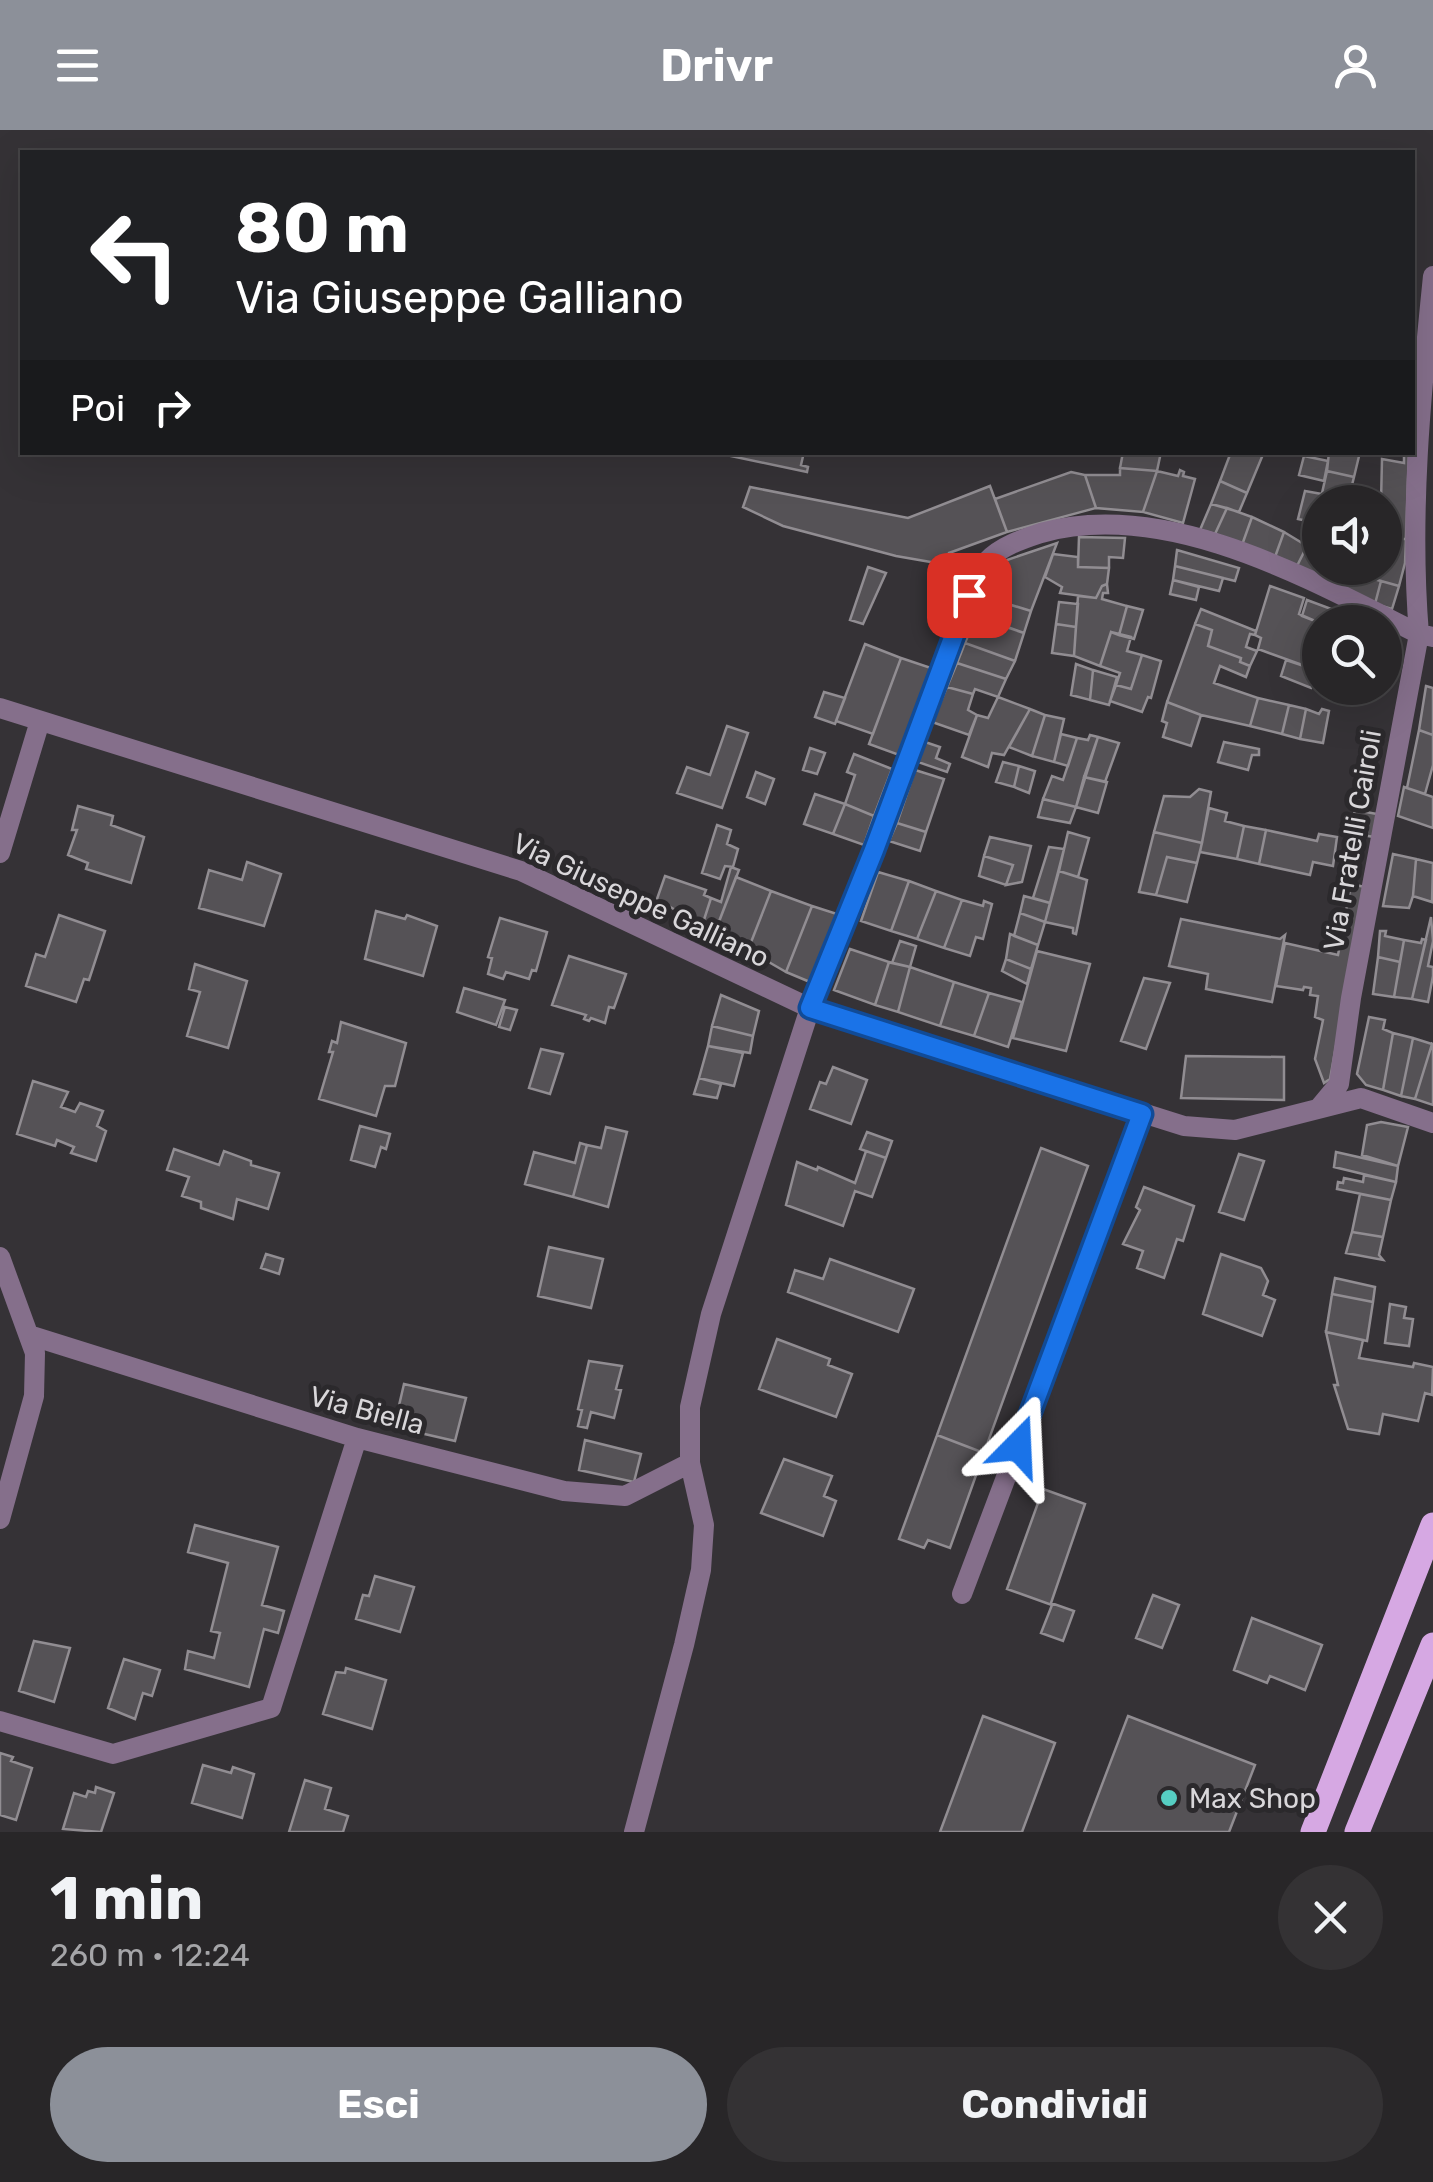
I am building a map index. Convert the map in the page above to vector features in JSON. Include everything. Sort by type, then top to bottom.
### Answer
[{"type":"main road","points":[[1313,1832],[1433,1525]]},
{"type":"main road","points":[[1356,1832],[1433,1645]]},
{"type":"street","name":"Via Fratelli Cairoli","points":[[1318,1108],[1339,1084],[1351,998],[1426,635],[1414,576],[1433,276]]},
{"type":"street","points":[[634,1832],[701,1570],[704,1525],[690,1463],[690,1407],[712,1314],[810,1008],[969,595],[987,560],[1016,540],[1072,525],[1132,524],[1230,548],[1426,635]]},
{"type":"street","name":"Via Giuseppe Galliano","points":[[0,708],[521,871],[810,1008],[1142,1114],[1184,1126],[1234,1130],[1360,1098],[1433,1123]]},
{"type":"street","points":[[0,853],[40,720]]},
{"type":"street","points":[[962,1594],[1142,1114]]},
{"type":"street","points":[[0,1257],[35,1353],[34,1396],[0,1519]]},
{"type":"street","name":"Via Biella","points":[[29,1335],[357,1438],[564,1491],[624,1496],[690,1463]]},
{"type":"street","points":[[0,1721],[113,1754],[270,1708],[357,1438]]},
{"type":"building","points":[[726,455],[803,455],[801,465],[808,467],[807,472]]},
{"type":"building","points":[[1122,455],[1160,455],[1157,471],[1120,468]]},
{"type":"building","points":[[1230,455],[1263,455],[1247,493],[1220,481]]},
{"type":"building","points":[[1329,455],[1359,455],[1354,477],[1327,471]]},
{"type":"building","points":[[1404,455],[1409,455],[1406,539],[1402,539],[1402,485],[1381,485],[1382,459],[1404,463]]},
{"type":"building","points":[[1304,456],[1328,461],[1324,481],[1299,475]]},
{"type":"building","points":[[1120,468],[1157,471],[1143,512],[1096,508],[1085,475],[1120,475]]},
{"type":"building","points":[[1180,470],[1183,476],[1195,479],[1183,523],[1143,512],[1157,471],[1178,476]]},
{"type":"building","points":[[1327,471],[1354,477],[1352,485],[1324,485]]},
{"type":"building","points":[[1071,472],[1085,475],[1096,508],[1007,532],[995,499]]},
{"type":"building","points":[[1220,481],[1247,493],[1239,512],[1211,504]]},
{"type":"building","points":[[990,486],[1007,532],[949,553],[948,565],[896,556],[783,526],[743,507],[750,487],[908,518]]},
{"type":"building","points":[[1211,504],[1227,508],[1215,534],[1200,530]]},
{"type":"building","points":[[1227,508],[1252,517],[1242,545],[1215,534]]},
{"type":"building","points":[[1252,517],[1284,532],[1275,557],[1242,545]]},
{"type":"building","points":[[1284,532],[1302,543],[1297,566],[1275,557]]},
{"type":"building","points":[[1079,537],[1125,538],[1123,558],[1109,557],[1109,568],[1078,567]]},
{"type":"building","points":[[1402,539],[1406,539],[1402,574]]},
{"type":"building","points":[[1057,543],[1031,611],[983,596],[1007,560]]},
{"type":"building","points":[[1177,550],[1239,568],[1235,581],[1175,566]]},
{"type":"building","points":[[1053,554],[1078,557],[1078,567],[1109,568],[1107,584],[1096,598],[1060,593],[1062,587],[1045,577]]},
{"type":"building","points":[[1175,566],[1223,578],[1219,591],[1173,580]]},
{"type":"building","points":[[868,567],[886,573],[863,624],[850,620]]},
{"type":"building","points":[[1173,580],[1199,587],[1196,600],[1170,594]]},
{"type":"building","points":[[1107,584],[1108,593],[1103,593],[1102,599],[1127,606],[1119,635],[1111,632],[1100,666],[1074,656],[1078,596],[1096,598]]},
{"type":"building","points":[[1336,585],[1380,585],[1375,604]]},
{"type":"building","points":[[1380,585],[1399,586],[1393,605],[1375,604]]},
{"type":"building","points":[[1270,586],[1304,598],[1299,614],[1302,665],[1258,649],[1261,638],[1255,635]]},
{"type":"building","points":[[983,596],[1001,602],[994,622],[976,617]]},
{"type":"building","points":[[1001,602],[1031,611],[1024,633],[994,622]]},
{"type":"building","points":[[1059,602],[1078,604],[1076,627],[1056,624]]},
{"type":"building","points":[[1127,606],[1143,610],[1134,639],[1119,635]]},
{"type":"building","points":[[1201,609],[1256,631],[1255,635],[1250,634],[1246,647],[1257,651],[1250,666],[1240,662],[1241,658],[1208,646],[1212,630],[1195,624]]},
{"type":"building","points":[[976,617],[1024,633],[1015,661],[965,643]]},
{"type":"building","points":[[1056,624],[1076,627],[1074,656],[1052,653]]},
{"type":"building","points":[[1195,624],[1212,630],[1208,646],[1241,658],[1240,662],[1250,666],[1246,677],[1220,666],[1214,683],[1258,698],[1250,726],[1201,715],[1167,702]]},
{"type":"building","points":[[1111,632],[1131,637],[1127,651],[1142,655],[1131,689],[1116,685],[1120,673],[1100,666]]},
{"type":"building","points":[[965,643],[1015,661],[1006,679],[957,663]]},
{"type":"building","points":[[865,644],[901,658],[873,734],[836,721]]},
{"type":"building","points":[[1142,655],[1161,661],[1151,698],[1148,697],[1142,712],[1110,701],[1116,685],[1131,689]]},
{"type":"building","points":[[901,658],[931,668],[899,755],[869,744]]},
{"type":"building","points":[[1286,660],[1302,665],[1302,684],[1281,676]]},
{"type":"building","points":[[957,663],[1006,679],[998,697],[975,689],[973,694],[947,687]]},
{"type":"building","points":[[1076,664],[1093,670],[1090,700],[1071,695]]},
{"type":"building","points":[[1093,670],[1117,677],[1109,705],[1090,700]]},
{"type":"building","points":[[1426,686],[1433,688],[1433,735],[1419,730]]},
{"type":"building","points":[[947,687],[973,694],[968,710],[977,715],[969,735],[932,722]]},
{"type":"building","points":[[824,692],[845,698],[835,724],[815,717]]},
{"type":"building","points":[[998,697],[1030,709],[1004,755],[992,753],[988,767],[962,757],[977,715],[988,718]]},
{"type":"building","points":[[1258,698],[1289,705],[1282,734],[1250,726]]},
{"type":"building","points":[[1167,702],[1201,715],[1191,746],[1163,737]]},
{"type":"building","points":[[1289,705],[1306,709],[1300,739],[1282,734]]},
{"type":"building","points":[[1030,709],[1045,715],[1032,756],[1009,747]]},
{"type":"building","points":[[1306,709],[1319,714],[1322,709],[1329,711],[1323,743],[1300,739]]},
{"type":"building","points":[[1045,715],[1064,719],[1054,762],[1032,756]]},
{"type":"building","points":[[727,726],[748,733],[722,808],[677,793],[687,767],[710,775]]},
{"type":"building","points":[[1419,730],[1433,735],[1433,765],[1425,794],[1407,788]]},
{"type":"building","points":[[1061,734],[1077,738],[1068,766],[1054,762]]},
{"type":"building","points":[[1090,735],[1098,737],[1076,807],[1043,799],[1052,776],[1063,780],[1077,738],[1088,740]]},
{"type":"building","points":[[1098,737],[1119,743],[1105,782],[1084,777]]},
{"type":"building","points":[[925,742],[940,747],[936,758],[950,764],[947,772],[918,762]]},
{"type":"building","points":[[1224,742],[1259,749],[1259,755],[1252,755],[1248,770],[1218,762]]},
{"type":"building","points":[[810,748],[825,753],[817,774],[803,770]]},
{"type":"building","points":[[854,754],[892,769],[874,816],[845,804],[855,775],[847,772]]},
{"type":"building","points":[[1003,762],[1019,766],[1014,787],[996,782]]},
{"type":"building","points":[[1019,766],[1035,771],[1029,793],[1014,787]]},
{"type":"building","points":[[915,770],[944,779],[926,832],[897,823]]},
{"type":"building","points":[[756,772],[774,779],[765,804],[747,797]]},
{"type":"building","points":[[1084,777],[1107,782],[1098,813],[1076,807]]},
{"type":"building","points":[[1404,787],[1433,797],[1433,828],[1398,816]]},
{"type":"building","points":[[1199,789],[1211,792],[1202,843],[1154,832],[1164,796],[1190,797]]},
{"type":"building","points":[[815,794],[845,804],[833,834],[804,824]]},
{"type":"building","points":[[1043,799],[1076,807],[1070,823],[1038,817]]},
{"type":"building","points":[[845,804],[874,816],[864,845],[833,834]]},
{"type":"building","points":[[78,806],[113,816],[111,825],[144,837],[131,883],[86,869],[88,863],[68,855],[77,830],[72,830]]},
{"type":"building","points":[[1209,808],[1227,813],[1225,821],[1244,826],[1237,859],[1200,852]]},
{"type":"building","points":[[1355,810],[1377,814],[1374,837],[1350,833]]},
{"type":"building","points":[[897,823],[926,832],[920,851],[889,841]]},
{"type":"building","points":[[717,825],[731,830],[727,844],[738,849],[733,867],[725,866],[720,879],[702,873]]},
{"type":"building","points":[[1244,826],[1266,830],[1259,864],[1237,859]]},
{"type":"building","points":[[1266,830],[1317,841],[1319,834],[1337,837],[1333,866],[1313,862],[1310,875],[1259,864]]},
{"type":"building","points":[[1068,832],[1089,838],[1078,877],[1059,871]]},
{"type":"building","points":[[1154,832],[1202,843],[1197,863],[1167,857],[1156,895],[1139,892]]},
{"type":"building","points":[[990,837],[1031,846],[1022,882],[1006,885],[1013,865],[984,856]]},
{"type":"building","points":[[1049,847],[1064,849],[1050,903],[1033,898]]},
{"type":"building","points":[[1393,854],[1416,859],[1409,908],[1383,906]]},
{"type":"building","points":[[984,856],[1013,865],[1006,885],[979,876]]},
{"type":"building","points":[[1167,857],[1197,863],[1187,902],[1156,895]]},
{"type":"building","points":[[1416,859],[1433,863],[1432,902],[1413,896]]},
{"type":"building","points":[[247,862],[281,874],[264,926],[199,908],[209,870],[242,880]]},
{"type":"building","points":[[731,867],[739,870],[715,932],[702,926],[711,898],[721,902]]},
{"type":"building","points":[[1059,871],[1087,880],[1076,934],[1073,928],[1045,922]]},
{"type":"building","points":[[878,872],[909,881],[891,931],[861,921]]},
{"type":"building","points":[[665,876],[706,890],[704,895],[711,898],[702,926],[657,899]]},
{"type":"building","points":[[736,877],[771,891],[748,950],[715,932]]},
{"type":"building","points":[[909,881],[936,891],[917,939],[891,931]]},
{"type":"building","points":[[1351,884],[1365,887],[1330,1079],[1324,1083],[1315,1059],[1323,1020],[1315,1017],[1318,996],[1310,995],[1311,988],[1276,986],[1285,943],[1338,955]]},
{"type":"building","points":[[771,891],[812,906],[786,972],[748,950]]},
{"type":"building","points":[[936,891],[962,900],[944,948],[917,939]]},
{"type":"building","points":[[1024,896],[1050,903],[1045,922],[1020,913]]},
{"type":"building","points":[[962,900],[983,906],[984,901],[992,904],[983,939],[976,937],[970,956],[944,948]]},
{"type":"building","points":[[812,906],[837,914],[810,982],[786,972]]},
{"type":"building","points":[[376,911],[405,919],[407,915],[437,926],[423,976],[365,959]]},
{"type":"building","points":[[1020,913],[1045,922],[1038,945],[1014,936]]},
{"type":"building","points":[[59,915],[105,931],[89,980],[84,979],[76,1002],[26,986],[36,954],[45,957]]},
{"type":"building","points":[[1431,917],[1433,941],[1428,966],[1433,967],[1433,976],[1428,1002],[1412,999]]},
{"type":"building","points":[[500,918],[547,932],[536,971],[532,970],[529,979],[506,972],[503,979],[488,974],[492,958],[488,957]]},
{"type":"building","points":[[1181,919],[1280,939],[1285,935],[1272,1002],[1206,989],[1208,974],[1169,966]]},
{"type":"building","points":[[1380,931],[1404,940],[1400,962],[1378,957]]},
{"type":"building","points":[[1010,934],[1038,945],[1031,969],[1006,959]]},
{"type":"building","points":[[1404,940],[1421,943],[1426,940],[1412,999],[1394,997]]},
{"type":"building","points":[[900,941],[916,946],[910,967],[892,963]]},
{"type":"building","points":[[850,949],[889,962],[875,1005],[834,990]]},
{"type":"building","points":[[1037,951],[1090,964],[1066,1051],[1013,1038]]},
{"type":"building","points":[[569,956],[626,974],[605,1023],[591,1018],[589,1021],[584,1019],[586,1015],[552,1005]]},
{"type":"building","points":[[1378,957],[1400,962],[1394,997],[1373,994]]},
{"type":"building","points":[[1006,959],[1031,969],[1027,984],[1002,971]]},
{"type":"building","points":[[889,962],[910,967],[898,1012],[875,1005]]},
{"type":"building","points":[[195,964],[247,981],[228,1048],[187,1036],[200,992],[189,989]]},
{"type":"building","points":[[910,967],[954,982],[940,1026],[898,1012]]},
{"type":"building","points":[[1144,978],[1170,983],[1146,1049],[1121,1041]]},
{"type":"building","points":[[954,982],[989,993],[974,1036],[940,1026]]},
{"type":"building","points":[[464,988],[505,1000],[496,1025],[457,1012]]},
{"type":"building","points":[[989,993],[1022,1002],[1008,1047],[974,1036]]},
{"type":"building","points":[[721,995],[759,1011],[753,1036],[712,1026]]},
{"type":"building","points":[[505,1007],[517,1010],[510,1030],[499,1027]]},
{"type":"building","points":[[1369,1017],[1385,1020],[1383,1029],[1393,1033],[1383,1090],[1366,1085],[1357,1074]]},
{"type":"building","points":[[341,1022],[406,1043],[395,1086],[385,1086],[376,1116],[319,1099],[333,1052],[329,1052],[332,1041],[337,1043]]},
{"type":"building","points":[[712,1026],[753,1036],[750,1053],[708,1046]]},
{"type":"building","points":[[1393,1033],[1413,1038],[1401,1096],[1383,1090]]},
{"type":"building","points":[[1413,1038],[1432,1044],[1415,1099],[1401,1096]]},
{"type":"building","points":[[1433,1045],[1433,1105],[1415,1099]]},
{"type":"building","points":[[708,1046],[743,1053],[734,1086],[699,1078]]},
{"type":"building","points":[[541,1049],[563,1054],[550,1094],[529,1088]]},
{"type":"building","points":[[1186,1056],[1284,1057],[1284,1100],[1181,1098]]},
{"type":"building","points":[[833,1067],[867,1080],[851,1124],[810,1109],[820,1082],[826,1084]]},
{"type":"building","points":[[699,1078],[721,1084],[717,1098],[694,1094]]},
{"type":"building","points":[[33,1081],[68,1092],[61,1107],[75,1112],[80,1103],[103,1111],[97,1126],[106,1131],[96,1161],[71,1153],[74,1147],[57,1140],[55,1146],[17,1134]]},
{"type":"building","points":[[1381,1122],[1408,1127],[1398,1166],[1362,1155],[1367,1125]]},
{"type":"building","points":[[360,1126],[390,1134],[375,1167],[351,1160]]},
{"type":"building","points":[[606,1127],[627,1132],[608,1207],[573,1197],[587,1145],[601,1148]]},
{"type":"building","points":[[867,1132],[892,1141],[886,1158],[860,1149]]},
{"type":"building","points":[[580,1143],[587,1145],[573,1197],[525,1184],[534,1152],[575,1163]]},
{"type":"building","points":[[1041,1148],[1088,1166],[984,1453],[937,1435]]},
{"type":"building","points":[[174,1149],[219,1165],[224,1151],[279,1173],[268,1209],[237,1199],[233,1219],[201,1208],[201,1202],[182,1196],[189,1177],[167,1170]]},
{"type":"building","points":[[866,1151],[886,1158],[872,1197],[855,1191],[843,1226],[786,1205],[797,1162],[855,1183]]},
{"type":"building","points":[[1336,1152],[1398,1166],[1396,1182],[1334,1167]]},
{"type":"building","points":[[1239,1154],[1264,1161],[1244,1220],[1219,1212]]},
{"type":"building","points":[[1364,1175],[1396,1182],[1391,1200],[1337,1189],[1344,1178],[1363,1182]]},
{"type":"building","points":[[1144,1187],[1194,1206],[1183,1241],[1177,1239],[1164,1278],[1137,1268],[1143,1251],[1123,1244],[1140,1210],[1136,1207]]},
{"type":"building","points":[[1360,1194],[1391,1200],[1383,1237],[1352,1232]]},
{"type":"building","points":[[1352,1232],[1383,1237],[1379,1255],[1383,1260],[1346,1253]]},
{"type":"building","points":[[549,1247],[603,1259],[591,1308],[538,1296]]},
{"type":"building","points":[[266,1254],[283,1259],[279,1274],[261,1268]]},
{"type":"building","points":[[1221,1254],[1261,1268],[1268,1281],[1263,1295],[1275,1300],[1262,1336],[1203,1314]]},
{"type":"building","points":[[830,1259],[914,1289],[898,1332],[788,1292],[795,1270],[823,1279]]},
{"type":"building","points":[[1335,1278],[1375,1287],[1373,1302],[1332,1294]]},
{"type":"building","points":[[1332,1294],[1373,1302],[1367,1341],[1326,1332]]},
{"type":"building","points":[[1390,1304],[1406,1307],[1404,1318],[1413,1319],[1409,1346],[1385,1343]]},
{"type":"building","points":[[1326,1332],[1363,1340],[1359,1358],[1433,1367],[1432,1395],[1425,1393],[1418,1421],[1383,1414],[1379,1434],[1348,1429],[1334,1385],[1338,1385]]},
{"type":"building","points":[[777,1339],[830,1359],[828,1365],[852,1374],[836,1417],[759,1389]]},
{"type":"building","points":[[589,1361],[622,1366],[614,1418],[591,1412],[587,1428],[578,1426],[582,1410],[578,1409]]},
{"type":"building","points":[[404,1384],[466,1398],[455,1441],[394,1427]]},
{"type":"building","points":[[937,1435],[984,1453],[950,1548],[928,1540],[924,1548],[899,1539]]},
{"type":"building","points":[[585,1440],[641,1454],[634,1482],[579,1470]]},
{"type":"building","points":[[784,1459],[832,1476],[824,1496],[836,1501],[823,1536],[761,1513]]},
{"type":"building","points":[[1043,1489],[1085,1504],[1051,1603],[1074,1611],[1063,1641],[1041,1633],[1052,1605],[1007,1589]]},
{"type":"building","points":[[195,1525],[278,1547],[262,1605],[284,1611],[278,1633],[264,1629],[249,1687],[185,1669],[188,1651],[214,1658],[220,1633],[211,1631],[228,1563],[188,1552]]},
{"type":"building","points":[[375,1576],[414,1587],[400,1632],[356,1619],[363,1595],[369,1596]]},
{"type":"building","points":[[1153,1595],[1179,1605],[1162,1648],[1136,1638]]},
{"type":"building","points":[[1252,1618],[1322,1645],[1305,1690],[1270,1676],[1267,1683],[1234,1670]]},
{"type":"building","points":[[34,1641],[70,1648],[54,1702],[19,1691]]},
{"type":"building","points":[[124,1659],[160,1670],[152,1696],[143,1693],[135,1719],[108,1708]]},
{"type":"building","points":[[346,1668],[386,1680],[372,1729],[323,1714],[336,1672],[345,1673]]},
{"type":"building","points":[[983,1716],[1055,1743],[1022,1832],[940,1832]]},
{"type":"building","name":"Max Shop","points":[[1128,1716],[1255,1765],[1229,1832],[1084,1832]]},
{"type":"building","points":[[0,1753],[32,1768],[16,1820],[0,1815]]},
{"type":"building","points":[[203,1765],[231,1773],[233,1767],[254,1774],[242,1818],[192,1803]]},
{"type":"building","points":[[305,1780],[331,1788],[325,1809],[348,1816],[343,1832],[289,1832]]},
{"type":"building","points":[[96,1787],[114,1793],[101,1832],[63,1829],[74,1793],[86,1797],[88,1791],[95,1793]]},
{"type":"place","name":"Max Shop","points":[[1169,1798]]},
{"type":"route","points":[[969,595],[810,1008],[1142,1114],[1018,1446]]}]
